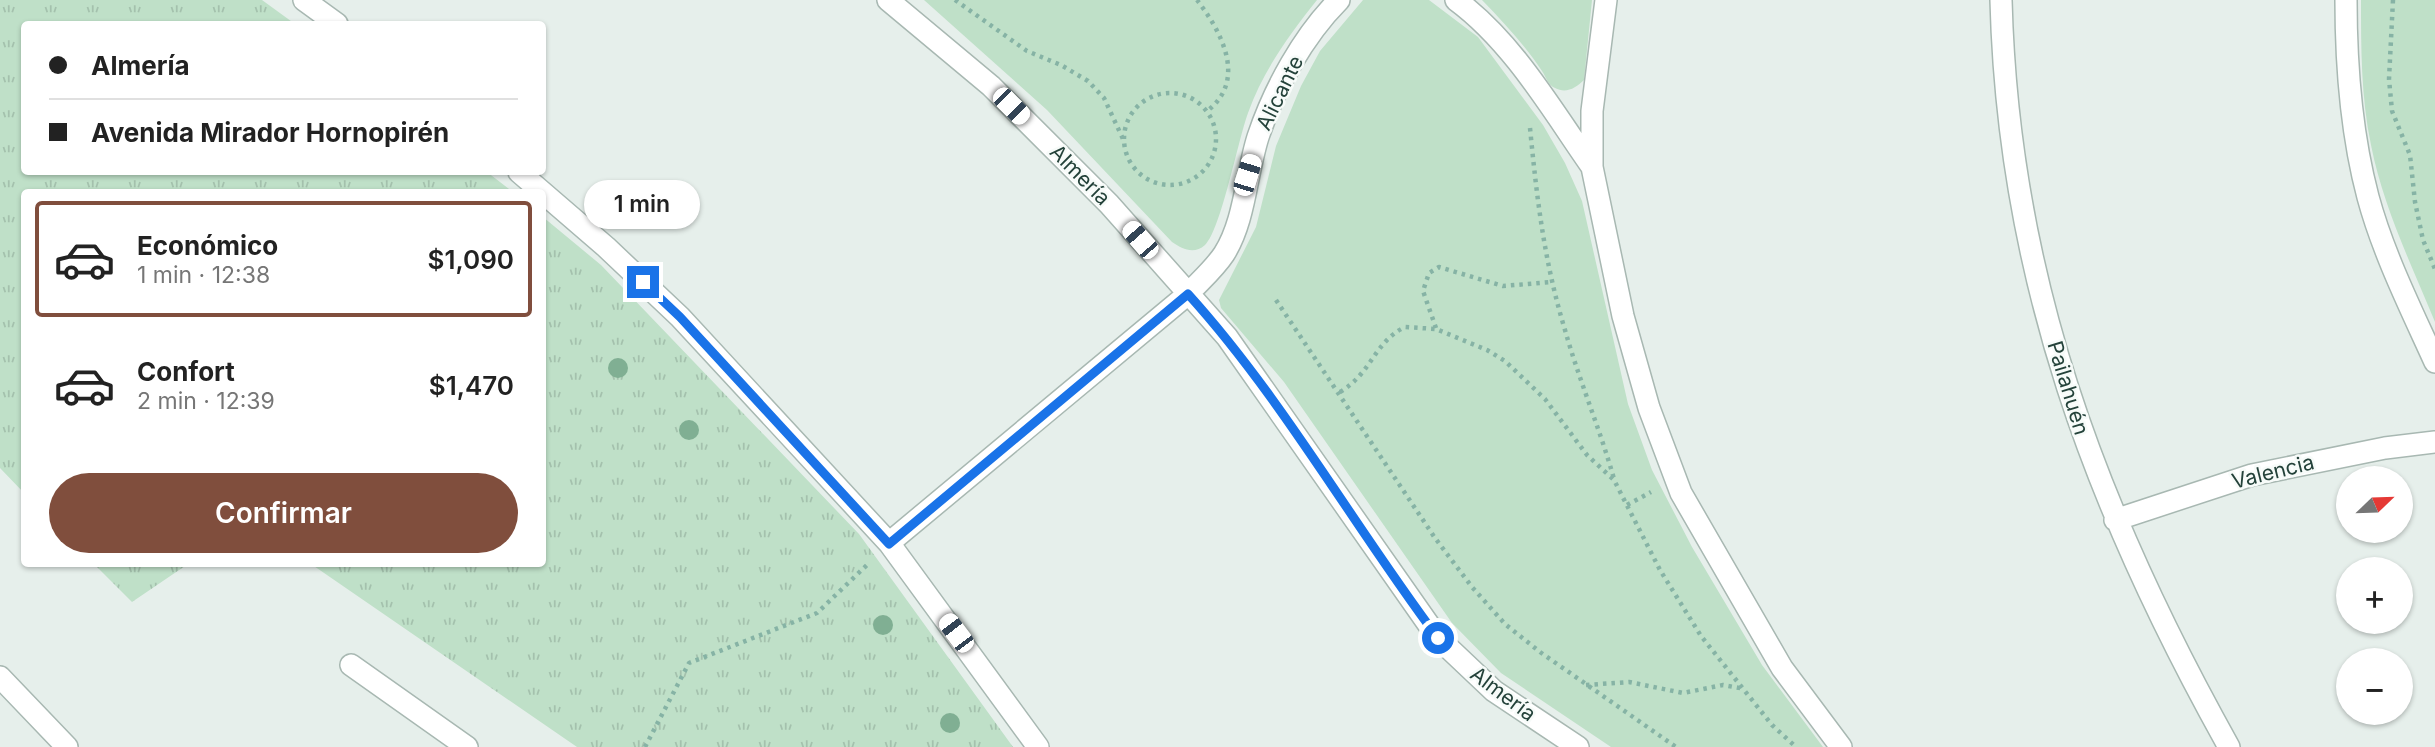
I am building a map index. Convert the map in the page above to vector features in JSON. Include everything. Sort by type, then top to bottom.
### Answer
[{"type":"street","points":[[304,0],[333,21]]},
{"type":"street","name":"Almería","points":[[888,0],[991,86],[1109,204],[1188,294],[1256,374],[1386,567],[1438,638],[1494,691],[1578,747]]},
{"type":"street","name":"Alicante","points":[[889,544],[1188,294],[1223,255],[1235,233],[1247,175],[1275,98],[1312,32],[1339,0]]},
{"type":"street","points":[[1456,0],[1489,30],[1530,81],[1592,167]]},
{"type":"street","points":[[1606,0],[1592,111],[1592,167],[1623,316],[1649,408],[1681,493],[1782,668],[1841,747]]},
{"type":"street","name":"Pailahuén","points":[[2001,0],[2004,83],[2031,256],[2065,383],[2088,453],[2115,520],[2160,617],[2229,747]]},
{"type":"street","points":[[2346,0],[2350,87],[2360,163],[2369,200],[2435,362]]},
{"type":"street","points":[[522,175],[539,189]]},
{"type":"street","points":[[546,195],[680,317],[889,544],[1038,747]]},
{"type":"street","name":"Valencia","points":[[2115,520],[2252,474],[2343,455],[2435,442]]},
{"type":"street","points":[[351,665],[467,747]]},
{"type":"street","points":[[0,677],[67,747]]},
{"type":"path","points":[[955,0],[1027,51],[1061,65],[1088,81],[1104,98],[1124,140],[1130,162],[1146,179],[1169,186],[1191,181],[1201,174],[1214,155],[1216,132],[1207,111],[1189,96],[1178,93],[1155,95],[1144,100],[1129,117],[1124,140]]},
{"type":"path","points":[[1197,0],[1215,24],[1225,45],[1229,73],[1223,92],[1207,111]]},
{"type":"path","points":[[2393,0],[2389,79],[2392,111],[2410,155],[2415,202],[2423,240],[2435,269]]},
{"type":"path","points":[[1530,81],[1529,123],[1539,224],[1572,354],[1614,480],[1661,570],[1701,636],[1772,725],[1796,747]]},
{"type":"path","points":[[1436,329],[1423,291],[1429,273],[1439,267],[1503,286],[1552,282]]},
{"type":"path","points":[[1276,300],[1340,392],[1435,538],[1472,587],[1505,624],[1585,685],[1676,747]]},
{"type":"path","points":[[1340,392],[1356,382],[1372,364],[1380,346],[1395,332],[1419,326],[1436,329],[1504,360],[1545,399],[1587,455],[1614,480]]},
{"type":"path","points":[[645,747],[689,663],[817,613],[889,544]]},
{"type":"path","points":[[1585,685],[1629,682],[1683,693],[1723,685],[1746,690]]},
{"type":"green space","points":[[0,0],[262,0],[291,21],[21,21],[21,175],[491,175],[509,189],[21,189],[21,490],[0,468]]},
{"type":"green space","points":[[924,0],[1317,0],[1287,40],[1261,83],[1244,126],[1217,222],[1205,245],[1192,250],[1172,242],[1047,110]]},
{"type":"green space","points":[[1363,0],[1429,0],[1478,37],[1543,125],[1565,163],[1582,201],[1628,404],[1652,470],[1692,547],[1762,665],[1823,747],[1611,747],[1501,673],[1452,623],[1284,382],[1221,308],[1219,300],[1256,227],[1276,146],[1301,86],[1320,51]]},
{"type":"green space","points":[[1482,0],[1592,0],[1584,80],[1567,90],[1553,87],[1521,43]]},
{"type":"green space","points":[[2361,0],[2435,0],[2435,322],[2398,235],[2376,168],[2363,91]]},
{"type":"green space","points":[[546,219],[601,265],[859,534],[1013,747],[577,747],[315,567],[546,567]]},
{"type":"green space","points":[[97,567],[184,567],[132,602]]},
{"type":"route","points":[[643,282],[680,317],[889,544],[1188,294],[1256,374],[1386,567],[1438,638]]}]
